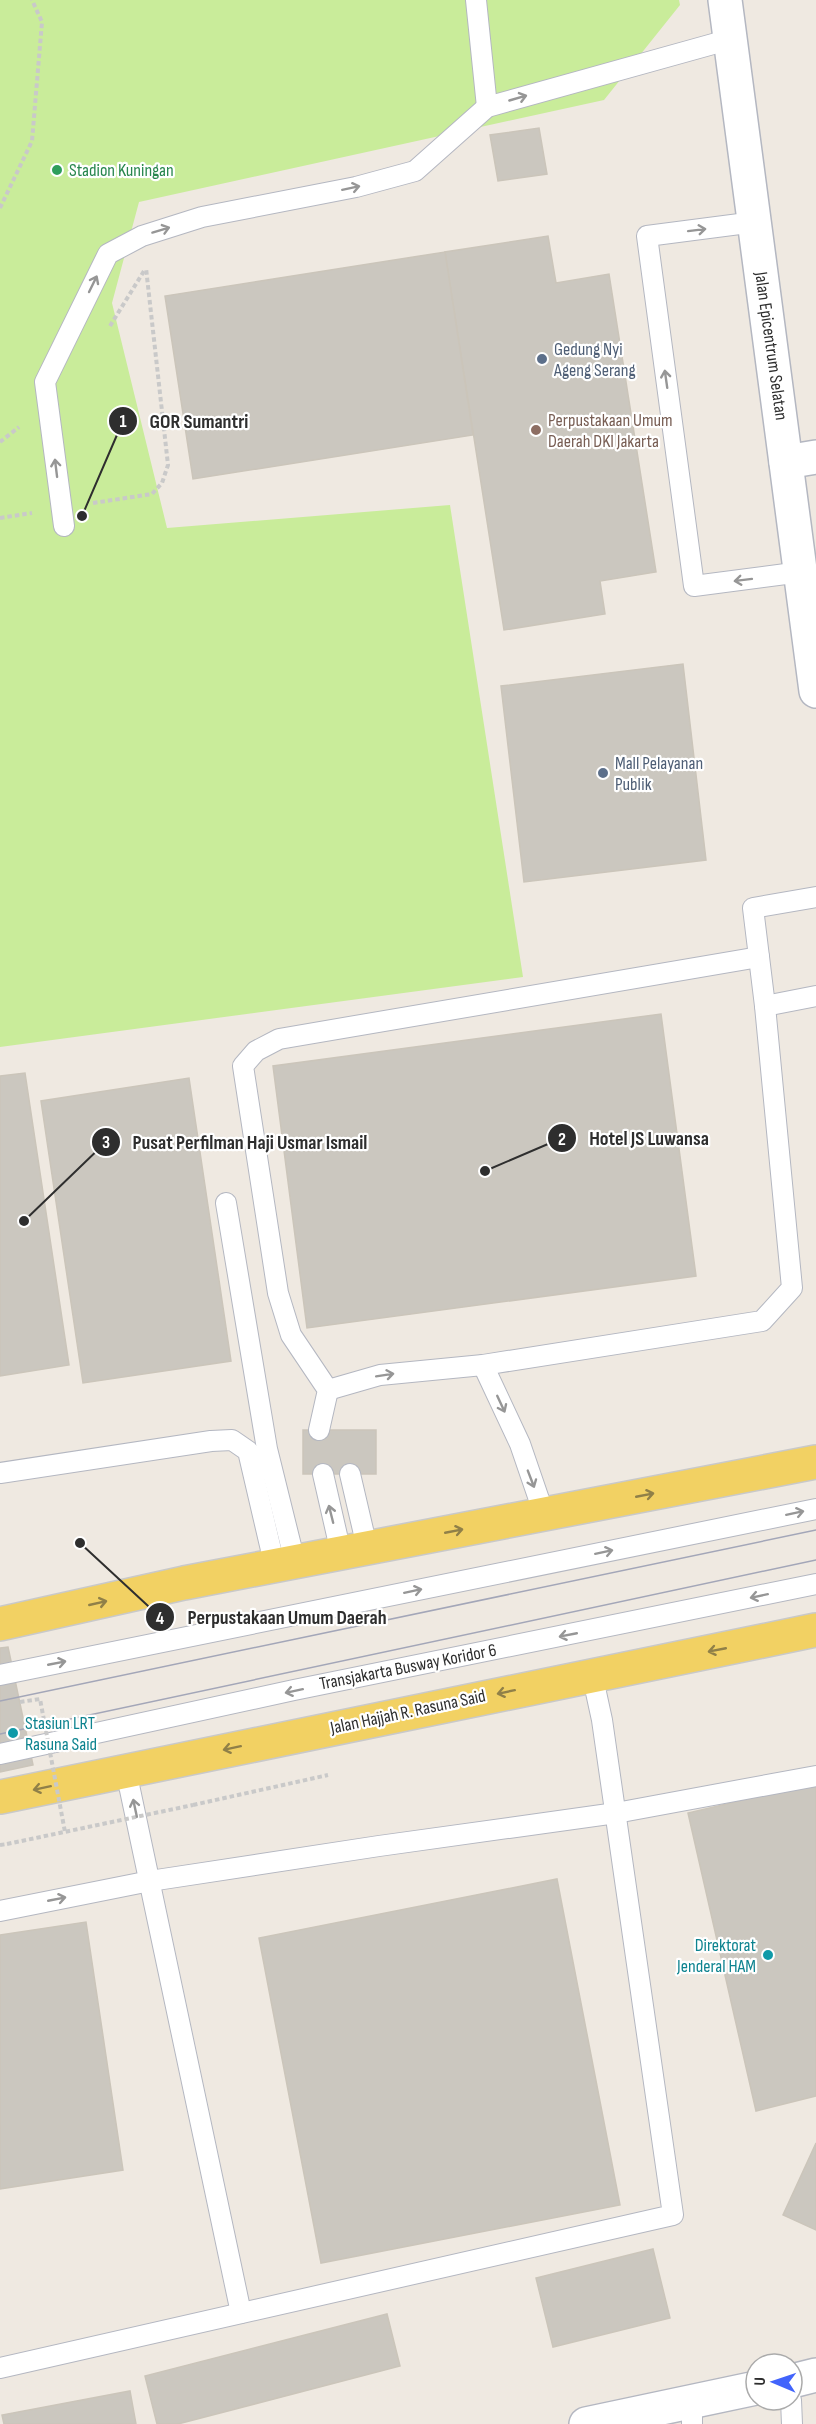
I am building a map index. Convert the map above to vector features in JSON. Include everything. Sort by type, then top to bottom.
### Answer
[{"type":"main road","points":[[0,1624],[184,1583],[816,1462]]},
{"type":"main road","name":"Jalan Hajjah R. Rasuna Said","points":[[0,1797],[592,1674],[816,1630]]},
{"type":"street","name":"Jalan Epicentrum Selatan","points":[[725,0],[755,222],[801,459],[801,572],[816,692]]},
{"type":"street","points":[[586,2424],[692,2412],[744,2392]]},
{"type":"lane","points":[[476,0],[487,106]]},
{"type":"lane","points":[[63,517],[45,382],[108,254],[142,236],[202,217],[356,187],[415,171],[487,106],[730,39]]},
{"type":"lane","points":[[755,222],[646,236],[694,586],[801,572]]},
{"type":"lane","points":[[328,1390],[380,1375],[483,1365],[762,1321],[792,1288],[765,1006],[753,908],[816,897]]},
{"type":"lane","points":[[320,1430],[328,1390],[291,1335],[278,1293],[243,1066],[256,1051],[279,1040],[759,957]]},
{"type":"lane","points":[[765,1006],[816,996]]},
{"type":"lane","points":[[226,1203],[285,1564]]},
{"type":"lane","points":[[483,1365],[520,1444],[523,1459],[544,1514]]},
{"type":"lane","points":[[0,1473],[211,1440],[232,1440],[248,1451],[285,1564]]},
{"type":"lane","points":[[323,1474],[354,1550]]},
{"type":"lane","points":[[350,1474],[354,1550]]},
{"type":"lane","points":[[0,1675],[816,1509]]},
{"type":"lane","name":"Transjakarta Busway Koridor 6","points":[[0,1754],[294,1690],[816,1584]]},
{"type":"lane","points":[[0,2368],[674,2216],[602,1719],[592,1674]]},
{"type":"lane","points":[[126,1771],[241,2313]]},
{"type":"lane","points":[[0,1911],[150,1881],[616,1813],[816,1776]]},
{"type":"path","points":[[0,208],[32,141],[42,22],[32,0]]},
{"type":"path","points":[[0,518],[63,517],[152,494],[162,483],[168,465],[142,236]]},
{"type":"path","points":[[20,1702],[39,1698],[65,1832]]},
{"type":"path","points":[[0,1845],[328,1775]]},
{"type":"green space","points":[[0,0],[679,0],[680,5],[604,100],[139,202],[112,303],[167,528],[450,505],[523,977],[0,1047]]},
{"type":"building","points":[[539,128],[547,174],[498,181],[490,135]]},
{"type":"building","name":"Gedung Nyi Ageng Serang","points":[[548,236],[556,283],[609,274],[656,572],[600,581],[605,614],[504,630],[445,252]]},
{"type":"building","points":[[445,252],[473,435],[193,479],[165,296]]},
{"type":"building","name":"Mall Pelayanan Publik","points":[[683,664],[706,860],[524,882],[501,686]]},
{"type":"building","points":[[661,1014],[696,1276],[307,1328],[273,1066]]},
{"type":"building","points":[[25,1073],[69,1365],[0,1376],[0,1076]]},
{"type":"building","points":[[189,1078],[231,1361],[83,1383],[41,1101]]},
{"type":"building","points":[[303,1430],[376,1430],[376,1474],[303,1474]]},
{"type":"building","name":"Stasiun LRT Rasuna Said","points":[[8,1647],[33,1765],[0,1772],[0,1648]]},
{"type":"building","name":"Direktorat Jenderal HAM","points":[[816,1783],[816,2096],[756,2111],[688,1813]]},
{"type":"building","points":[[557,1879],[620,2205],[321,2263],[259,1938]]},
{"type":"building","points":[[86,1922],[123,2170],[0,2189],[0,1935]]},
{"type":"building","points":[[816,2143],[816,2230],[783,2215]]},
{"type":"building","points":[[653,2249],[670,2318],[553,2347],[536,2278]]},
{"type":"building","points":[[387,2314],[400,2366],[178,2424],[157,2424],[145,2376]]},
{"type":"building","points":[[130,2391],[136,2424],[4,2424],[2,2415]]},
{"type":"tram line","points":[[0,1701],[816,1530]]},
{"type":"tram line","points":[[0,1734],[816,1560]]},
{"type":"place","name":"Stadion Kuningan","points":[[57,170]]},
{"type":"place","name":"Gedung Nyi Ageng Serang","points":[[542,359]]},
{"type":"place","name":"Perpustakaan Umum Daerah DKI Jakarta","points":[[536,430]]},
{"type":"place","name":"GOR Sumantri","points":[[82,516]]},
{"type":"place","name":"Mall Pelayanan Publik","points":[[603,773]]},
{"type":"place","name":"Hotel JS Luwansa","points":[[485,1171]]},
{"type":"place","name":"Pusat Perfilman Haji Usmar Ismail","points":[[24,1221]]},
{"type":"place","name":"Perpustakaan Umum Daerah","points":[[80,1543]]},
{"type":"place","name":"Stasiun LRT Rasuna Said","points":[[13,1733]]},
{"type":"place","name":"Direktorat Jenderal HAM","points":[[768,1955]]}]
